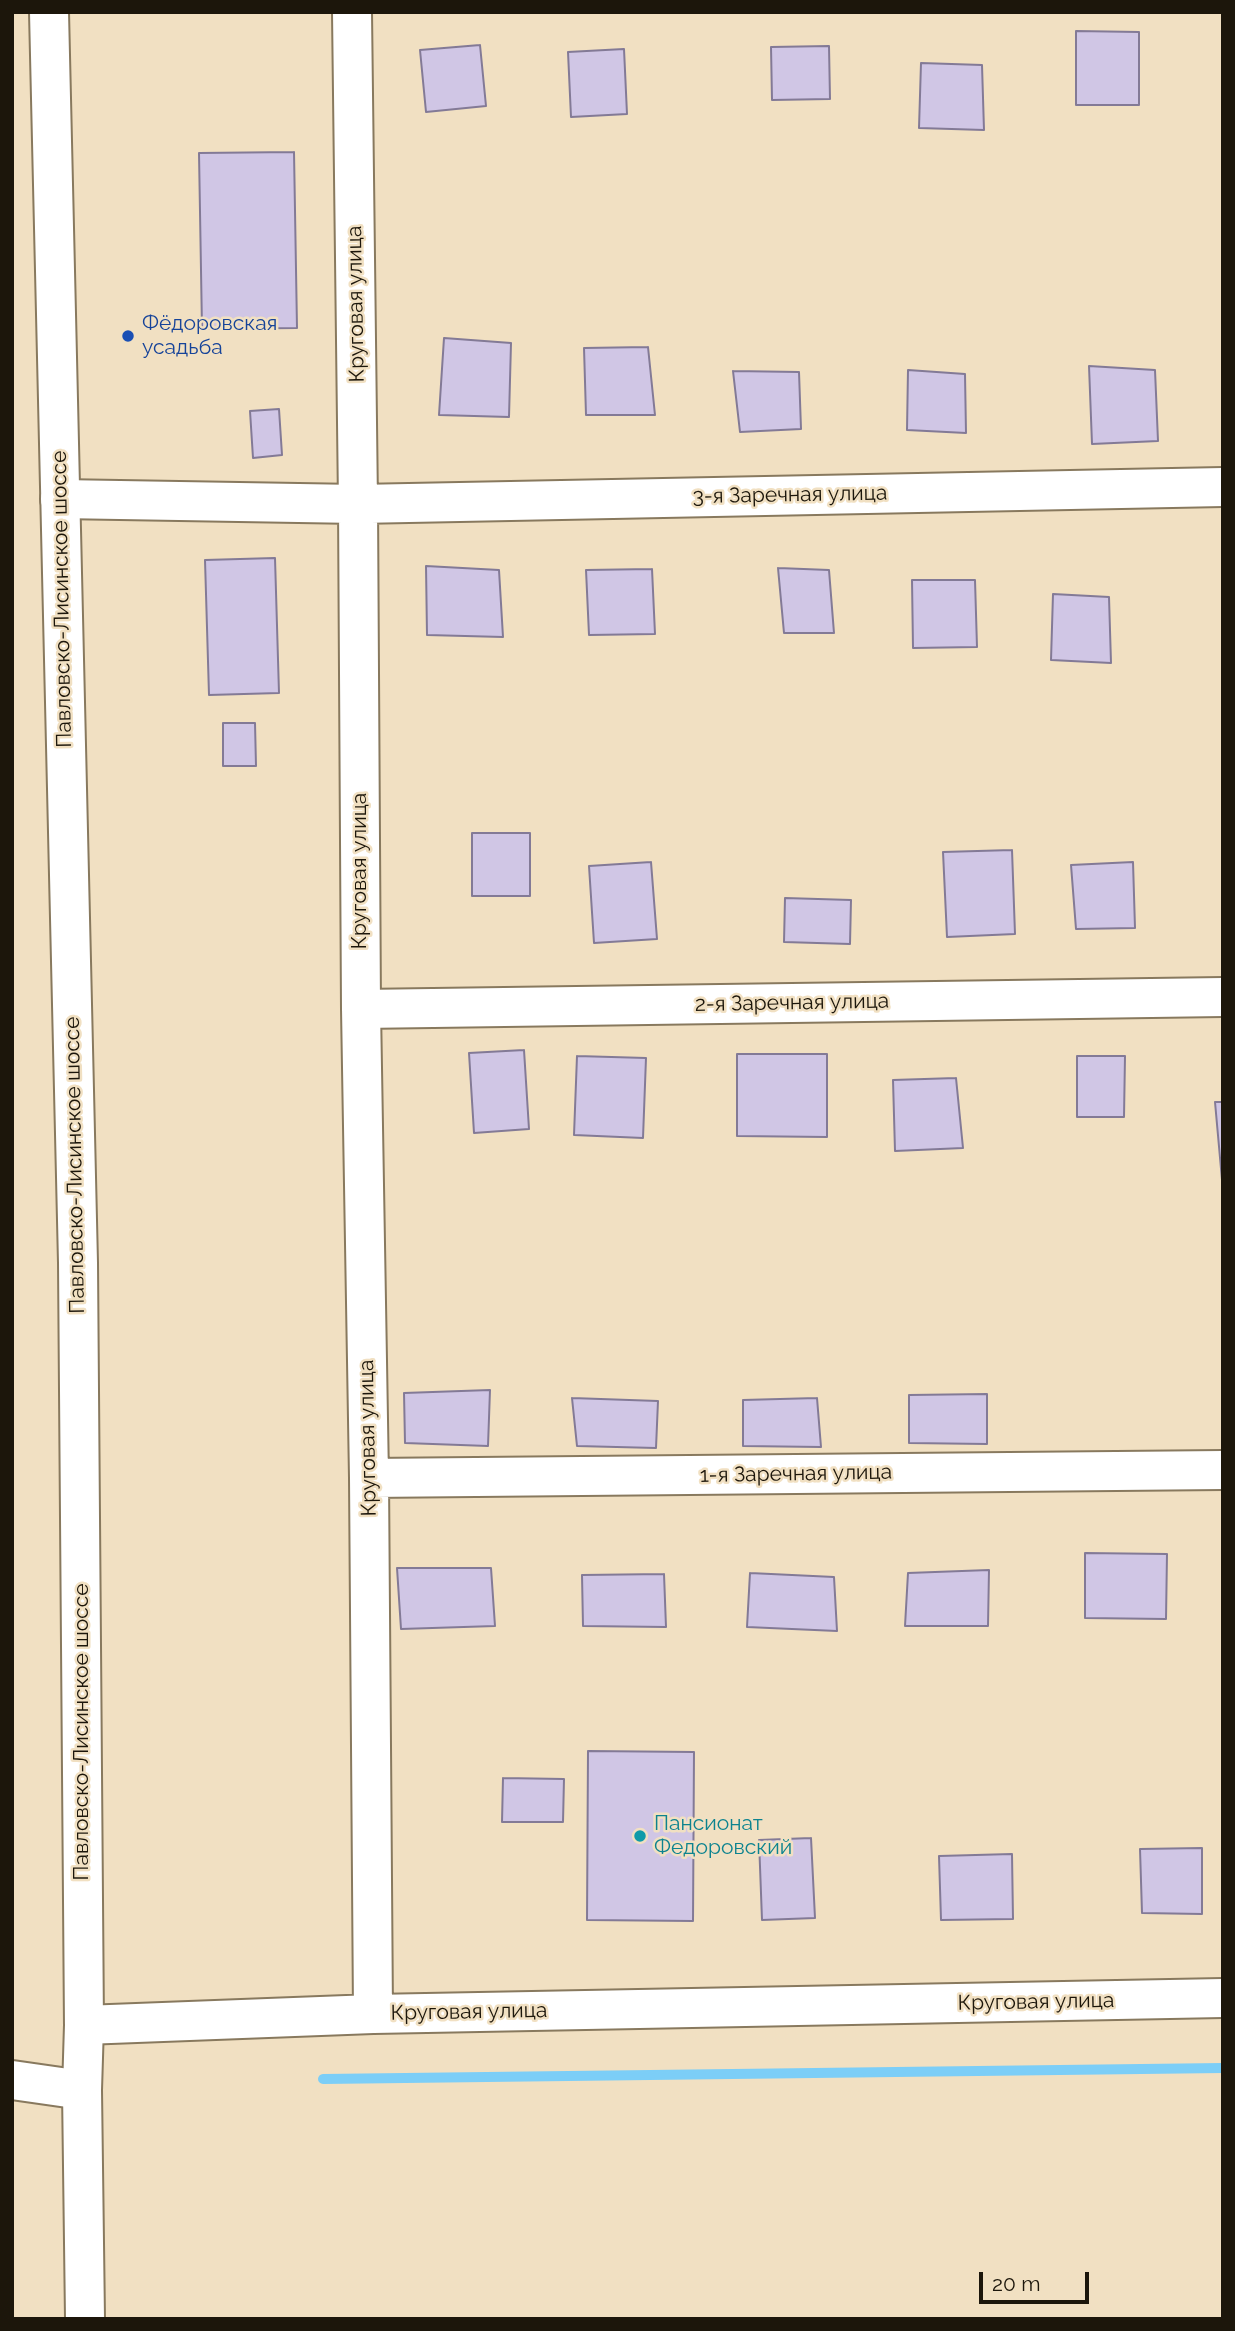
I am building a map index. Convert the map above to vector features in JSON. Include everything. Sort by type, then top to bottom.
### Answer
[{"type":"street","name":"Павловско-Лисинское шоссе","points":[[49,12],[78,1263],[85,2319]]},
{"type":"street","name":"Круговая улица","points":[[352,12],[373,2014],[1223,1998]]},
{"type":"street","name":"3-я Заречная улица","points":[[60,499],[358,504],[1223,486]]},
{"type":"street","name":"2-я Заречная улица","points":[[361,1009],[1223,997]]},
{"type":"street","name":"1-я Заречная улица","points":[[369,1478],[1223,1470]]},
{"type":"street","points":[[84,2025],[373,2014]]},
{"type":"street","points":[[12,2080],[82,2090]]},
{"type":"building","points":[[1076,31],[1139,32],[1139,105],[1076,105]]},
{"type":"building","points":[[480,45],[486,106],[426,112],[420,50]]},
{"type":"building","points":[[829,46],[830,99],[772,100],[771,47]]},
{"type":"building","points":[[624,49],[627,114],[571,117],[568,52]]},
{"type":"building","points":[[921,63],[982,65],[984,130],[919,128]]},
{"type":"building","points":[[294,152],[297,328],[202,329],[199,153]]},
{"type":"building","points":[[444,338],[511,343],[509,417],[439,415]]},
{"type":"building","points":[[648,347],[655,415],[586,415],[584,348]]},
{"type":"building","points":[[1089,366],[1155,370],[1158,441],[1092,444]]},
{"type":"building","points":[[908,370],[965,374],[966,433],[907,430]]},
{"type":"building","points":[[733,371],[799,372],[801,429],[740,432]]},
{"type":"building","points":[[279,409],[282,455],[253,458],[250,411]]},
{"type":"building","points":[[275,558],[279,693],[209,695],[205,560]]},
{"type":"building","points":[[426,566],[499,570],[503,637],[427,635]]},
{"type":"building","points":[[778,568],[829,570],[834,633],[784,633]]},
{"type":"building","points":[[652,569],[655,634],[589,635],[586,570]]},
{"type":"building","points":[[912,580],[975,580],[977,647],[913,648]]},
{"type":"building","points":[[1053,594],[1109,597],[1111,663],[1051,660]]},
{"type":"building","points":[[223,723],[255,723],[256,766],[223,766]]},
{"type":"building","points":[[472,833],[530,833],[530,896],[472,896]]},
{"type":"building","points":[[1012,850],[1015,934],[947,937],[943,852]]},
{"type":"building","points":[[651,862],[657,939],[594,943],[589,866]]},
{"type":"building","points":[[1133,862],[1135,928],[1076,929],[1071,865]]},
{"type":"building","points":[[785,898],[851,900],[850,944],[784,942]]},
{"type":"building","points":[[524,1050],[529,1129],[474,1133],[469,1053]]},
{"type":"building","points":[[737,1054],[827,1054],[827,1137],[737,1136]]},
{"type":"building","points":[[577,1056],[646,1058],[643,1138],[574,1135]]},
{"type":"building","points":[[1077,1056],[1125,1056],[1124,1117],[1077,1117]]},
{"type":"building","points":[[956,1078],[963,1148],[895,1151],[893,1080]]},
{"type":"building","points":[[1215,1102],[1223,1102],[1223,1180],[1222,1180]]},
{"type":"building","points":[[490,1390],[488,1446],[405,1443],[404,1393]]},
{"type":"building","points":[[987,1394],[987,1444],[909,1443],[909,1395]]},
{"type":"building","points":[[572,1398],[658,1401],[656,1448],[577,1446]]},
{"type":"building","points":[[817,1398],[821,1447],[743,1446],[743,1400]]},
{"type":"building","points":[[1085,1553],[1167,1554],[1166,1619],[1085,1618]]},
{"type":"building","points":[[397,1568],[491,1568],[495,1626],[401,1629]]},
{"type":"building","points":[[989,1570],[988,1626],[905,1626],[908,1573]]},
{"type":"building","points":[[750,1573],[834,1577],[837,1631],[747,1627]]},
{"type":"building","points":[[664,1574],[666,1627],[583,1626],[582,1575]]},
{"type":"building","name":"Пансионат Федоровский","points":[[588,1751],[694,1752],[693,1921],[587,1920]]},
{"type":"building","points":[[503,1778],[564,1779],[563,1822],[502,1822]]},
{"type":"building","points":[[811,1838],[815,1918],[762,1920],[759,1840]]},
{"type":"building","points":[[1202,1848],[1202,1914],[1142,1913],[1140,1849]]},
{"type":"building","points":[[1012,1854],[1013,1919],[941,1920],[939,1856]]},
{"type":"waterway","points":[[323,2079],[1223,2068]]},
{"type":"place","name":"Фёдоровская усадьба","points":[[128,336]]},
{"type":"place","name":"Пансионат Федоровский","points":[[640,1836]]}]
